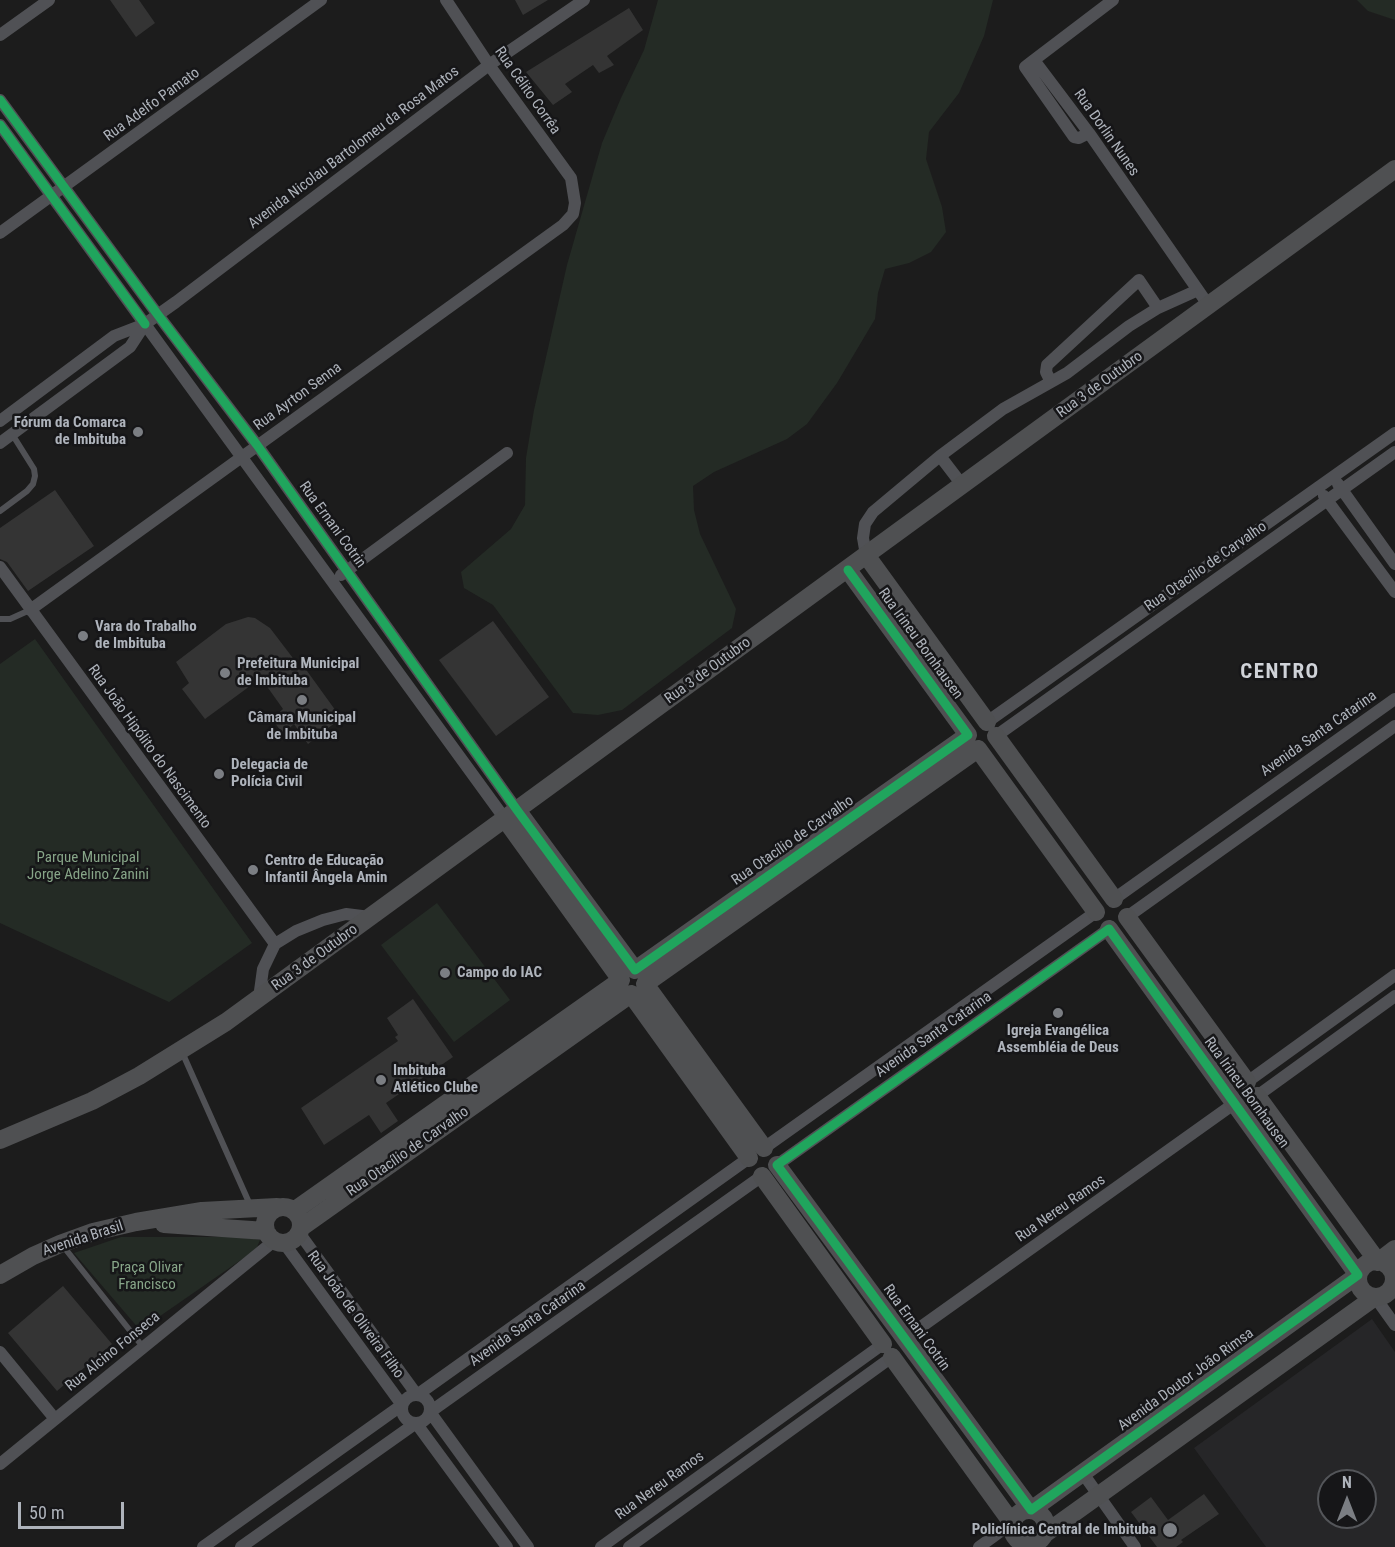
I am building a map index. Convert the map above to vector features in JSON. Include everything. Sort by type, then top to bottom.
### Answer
[{"type":"street","points":[[0,35],[49,0]]},
{"type":"street","name":"Rua Adelfo Pamato","points":[[0,233],[321,0]]},
{"type":"street","name":"Rua Célito Corrêa","points":[[446,0],[489,65],[571,178],[575,202]]},
{"type":"street","name":"Avenida Nicolau Bartolomeu da Rosa Matos","points":[[0,421],[114,336],[145,324],[158,315],[489,65],[584,0]]},
{"type":"street","name":"Rua Dorlin Nunes","points":[[1113,0],[1034,60],[1089,133],[1209,306]]},
{"type":"street","name":"Rua Ernani Cotrin","points":[[0,100],[256,445],[411,661],[511,814]]},
{"type":"street","name":"Rua Ernani Cotrin","points":[[0,125],[398,671],[511,814],[757,1153]]},
{"type":"street","name":"Rua 3 de Outubro","points":[[0,1140],[92,1101],[182,1051],[259,998],[1395,169]]},
{"type":"street","name":"Rua Ayrton Senna","points":[[30,610],[563,225],[573,214],[575,202]]},
{"type":"street","points":[[1051,382],[1046,372],[1047,365],[1139,280],[1158,308]]},
{"type":"street","points":[[866,555],[863,538],[865,524],[873,512],[940,456],[1003,409],[1078,365],[1113,337],[1158,308],[1198,290]]},
{"type":"street","name":"Avenida Nicolau Bartolomeu da Rosa Matos","points":[[0,443],[130,347],[145,324]]},
{"type":"street","name":"Rua Otacílio de Carvalho","points":[[992,729],[1040,684],[1395,433]]},
{"type":"street","name":"Rua Otacílio de Carvalho","points":[[992,729],[1050,698],[1395,452]]},
{"type":"street","points":[[332,581],[507,453]]},
{"type":"street","points":[[940,456],[963,486]]},
{"type":"street","points":[[1333,477],[1395,564]]},
{"type":"street","points":[[1318,488],[1395,592]]},
{"type":"street","name":"Rua Irineu Bornhausen","points":[[866,555],[1114,899]]},
{"type":"street","name":"Rua João Hipólito do Nascimento","points":[[0,567],[275,944]]},
{"type":"street","name":"Rua Irineu Bornhausen","points":[[848,570],[1096,912]]},
{"type":"street","points":[[1183,583],[1193,597]]},
{"type":"street","points":[[1146,609],[1156,623]]},
{"type":"street","points":[[906,651],[924,636]]},
{"type":"street","points":[[398,671],[411,661]]},
{"type":"street","points":[[1040,684],[1050,698]]},
{"type":"street","name":"Avenida Santa Catarina","points":[[1114,899],[1394,700]]},
{"type":"street","points":[[974,724],[992,729],[990,747],[973,742],[974,724]]},
{"type":"street","points":[[1127,917],[1122,903],[1114,899],[1104,900],[1097,907],[1097,921],[1104,928],[1118,928],[1127,917],[1395,726]]},
{"type":"street","name":"Rua Otacílio de Carvalho","points":[[285,1228],[973,742]]},
{"type":"street","points":[[1321,751],[1334,769]]},
{"type":"street","points":[[1023,811],[1041,798]]},
{"type":"street","points":[[1217,825],[1230,843]]},
{"type":"street","name":"Avenida Santa Catarina","points":[[417,1395],[1096,912]]},
{"type":"street","points":[[259,998],[263,969],[275,944],[296,931],[323,920],[346,914],[370,917]]},
{"type":"street","name":"Rua Irineu Bornhausen","points":[[1127,917],[1378,1262]]},
{"type":"street","name":"Rua Irineu Bornhausen","points":[[1109,929],[1358,1275]]},
{"type":"street","name":"Avenida Santa Catarina","points":[[777,1165],[1109,929]]},
{"type":"street","points":[[1235,1103],[1242,1107],[1250,1106],[1252,1089],[1355,1003],[1395,975]]},
{"type":"street","points":[[1252,1089],[1395,996]]},
{"type":"street","points":[[1355,1003],[1365,1017]]},
{"type":"street","points":[[1189,1040],[1206,1027]]},
{"type":"street","name":"Rua Nereu Ramos","points":[[904,1339],[1235,1103]]},
{"type":"street","points":[[762,1176],[773,1172],[777,1165],[773,1152],[757,1153],[752,1170],[762,1176],[971,1465],[1012,1523],[1015,1538],[1028,1546],[1040,1541],[1046,1533],[1375,1298],[1386,1294],[1394,1285],[1391,1270],[1388,1266],[1373,1262],[1364,1266],[1358,1275],[1361,1290],[1375,1298],[1395,1325]]},
{"type":"street","name":"Rua Ernani Cotrin","points":[[777,1165],[1030,1510]]},
{"type":"street","name":"Avenida Santa Catarina","points":[[430,1413],[762,1176]]},
{"type":"street","name":"Avenida Brasil","points":[[0,1275],[60,1244],[136,1222],[179,1214],[251,1208],[285,1228]]},
{"type":"street","name":"Avenida Brasil","points":[[136,1222],[285,1228]]},
{"type":"street","points":[[805,1235],[821,1224]]},
{"type":"street","name":"Rua João de Oliveira Filho","points":[[285,1228],[350,1302],[417,1395]]},
{"type":"street","name":"Rua João de Oliveira Filho","points":[[285,1228],[335,1314],[402,1405]]},
{"type":"street","name":"Rua Alcino Fonseca","points":[[0,1464],[285,1228]]},
{"type":"street","points":[[1378,1262],[1395,1249]]},
{"type":"street","points":[[840,1284],[856,1272]]},
{"type":"street","name":"Avenida Doutor João Rimsa","points":[[1030,1510],[1358,1275]]},
{"type":"street","points":[[335,1314],[350,1302]]},
{"type":"street","points":[[888,1350],[900,1356],[906,1350],[904,1339]]},
{"type":"street","name":"Rua Nereu Ramos","points":[[601,1547],[800,1403],[888,1350]]},
{"type":"street","name":"Rua Nereu Ramos","points":[[629,1547],[810,1416],[888,1350]]},
{"type":"street","points":[[0,1352],[55,1419]]},
{"type":"street","points":[[203,1547],[402,1405],[408,1397],[417,1395],[428,1401],[430,1413],[528,1547]]},
{"type":"street","points":[[930,1408],[947,1396]]},
{"type":"street","points":[[800,1403],[810,1416]]},
{"type":"street","points":[[402,1405],[405,1417],[416,1423],[507,1547]]},
{"type":"street","points":[[241,1547],[416,1423],[424,1420],[430,1413]]},
{"type":"street","points":[[971,1465],[989,1454]]},
{"type":"street","points":[[1082,1473],[1136,1547]]},
{"type":"street","points":[[281,1492],[295,1508]]},
{"type":"street","points":[[676,1493],[686,1506]]},
{"type":"street","points":[[480,1510],[494,1500]]},
{"type":"street","points":[[979,1547],[1012,1523],[1019,1513],[1030,1510],[1036,1511],[1044,1518],[1046,1533]]},
{"type":"lane","points":[[0,511],[27,491],[33,484],[35,476],[34,469],[12,434]]},
{"type":"lane","points":[[0,619],[10,619],[30,610]]},
{"type":"lane","points":[[182,1051],[251,1208]]},
{"type":"lane","points":[[60,1244],[143,1347]]},
{"type":"shaded area","points":[[1372,1319],[1395,1352],[1395,1547],[1266,1547],[1194,1448]]},
{"type":"green space","points":[[658,0],[993,0],[984,36],[959,93],[929,132],[926,159],[942,207],[946,232],[931,252],[909,263],[885,269],[878,293],[875,319],[837,383],[807,424],[787,439],[714,472],[693,486],[694,510],[700,534],[736,609],[732,628],[622,710],[598,715],[573,713],[493,605],[464,588],[461,572],[511,529],[525,505],[526,458],[534,410],[567,265],[602,143],[644,50]]},
{"type":"green space","points":[[1357,0],[1395,0],[1395,20],[1368,11]]},
{"type":"green space","name":"Parque Municipal Jorge Adelino Zanini","points":[[35,639],[252,943],[169,1002],[0,923],[0,664]]},
{"type":"green space","name":"Campo do IAC","points":[[437,903],[510,1000],[454,1042],[381,945]]},
{"type":"green space","name":"Praça Olivar Francisco","points":[[121,1237],[242,1237],[260,1240],[251,1253],[140,1330],[74,1253]]},
{"type":"building","points":[[110,0],[139,0],[155,23],[136,37]]},
{"type":"building","points":[[515,0],[548,0],[523,15]]},
{"type":"building","points":[[629,8],[643,30],[607,56],[614,65],[599,73],[593,65],[565,84],[572,92],[553,105],[526,72]]},
{"type":"building","points":[[55,490],[94,546],[28,591],[7,562],[0,559],[0,528]]},
{"type":"building","name":"Prefeitura Municipal de Imbituba","points":[[248,617],[255,618],[270,628],[299,666],[302,664],[341,718],[308,744],[294,724],[283,734],[272,719],[283,709],[261,678],[205,719],[182,689],[189,683],[176,662],[226,624]]},
{"type":"building","points":[[493,621],[549,697],[496,736],[439,660]]},
{"type":"building","name":"Imbituba Atlético Clube","points":[[413,999],[453,1057],[386,1103],[398,1121],[381,1133],[369,1115],[324,1145],[301,1108],[398,1041],[395,1037],[398,1035],[387,1018]]},
{"type":"building","points":[[63,1286],[112,1344],[57,1391],[8,1333]]},
{"type":"building","name":"Policlínica Central de Imbituba","points":[[1204,1494],[1219,1514],[1181,1540],[1183,1542],[1176,1547],[1157,1547],[1131,1512],[1151,1497],[1168,1520]]},
{"type":"cycle path","points":[[0,100],[257,445],[517,810],[635,970],[968,735],[848,570]]},
{"type":"cycle path","points":[[0,125],[145,324]]},
{"type":"cycle path","points":[[1109,929],[1358,1275],[1031,1510],[777,1165],[1109,929]]},
{"type":"place","name":"Fórum da Comarca de Imbituba","points":[[138,432]]},
{"type":"place","name":"Vara do Trabalho de Imbituba","points":[[83,636]]},
{"type":"place","name":"Prefeitura Municipal de Imbituba","points":[[225,673]]},
{"type":"place","name":"Câmara Municipal de Imbituba","points":[[302,700]]},
{"type":"place","name":"Delegacia de Polícia Civil","points":[[219,774]]},
{"type":"place","name":"Centro de Educação Infantil Ângela Amin","points":[[253,870]]},
{"type":"place","name":"Campo do IAC","points":[[445,973]]},
{"type":"place","name":"Igreja Evangélica Assembléia de Deus","points":[[1058,1013]]},
{"type":"place","name":"Imbituba Atlético Clube","points":[[381,1080]]},
{"type":"place","name":"Policlínica Central de Imbituba","points":[[1170,1530]]},
{"type":"district","name":"CENTRO","points":[[1280,673]]}]
